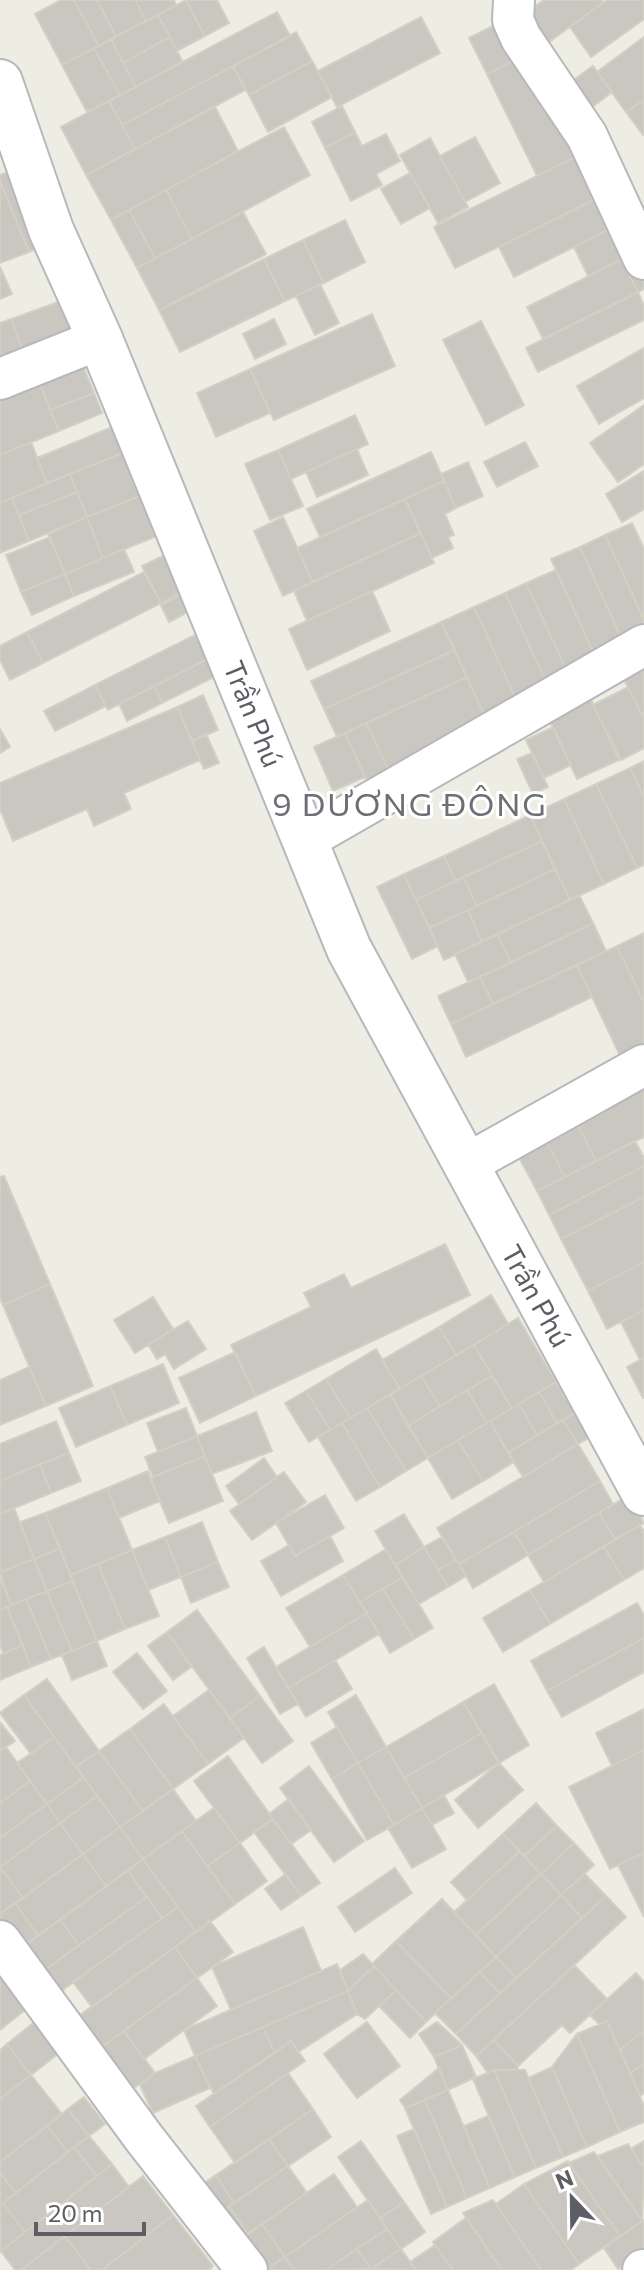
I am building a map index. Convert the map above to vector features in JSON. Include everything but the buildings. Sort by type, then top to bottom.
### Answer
[{"type":"street","points":[[514,0],[513,20],[521,38],[587,136],[644,259]]},
{"type":"street","name":"Trần Phú","points":[[0,82],[51,230],[100,339],[349,949],[644,1493]]},
{"type":"street","points":[[0,379],[100,339]]},
{"type":"street","points":[[305,840],[644,645]]},
{"type":"street","points":[[465,1165],[644,1065]]},
{"type":"street","points":[[0,1941],[144,2138],[247,2270]]},
{"type":"district","name":"9 DƯƠNG ĐÔNG","points":[[410,805]]}]
